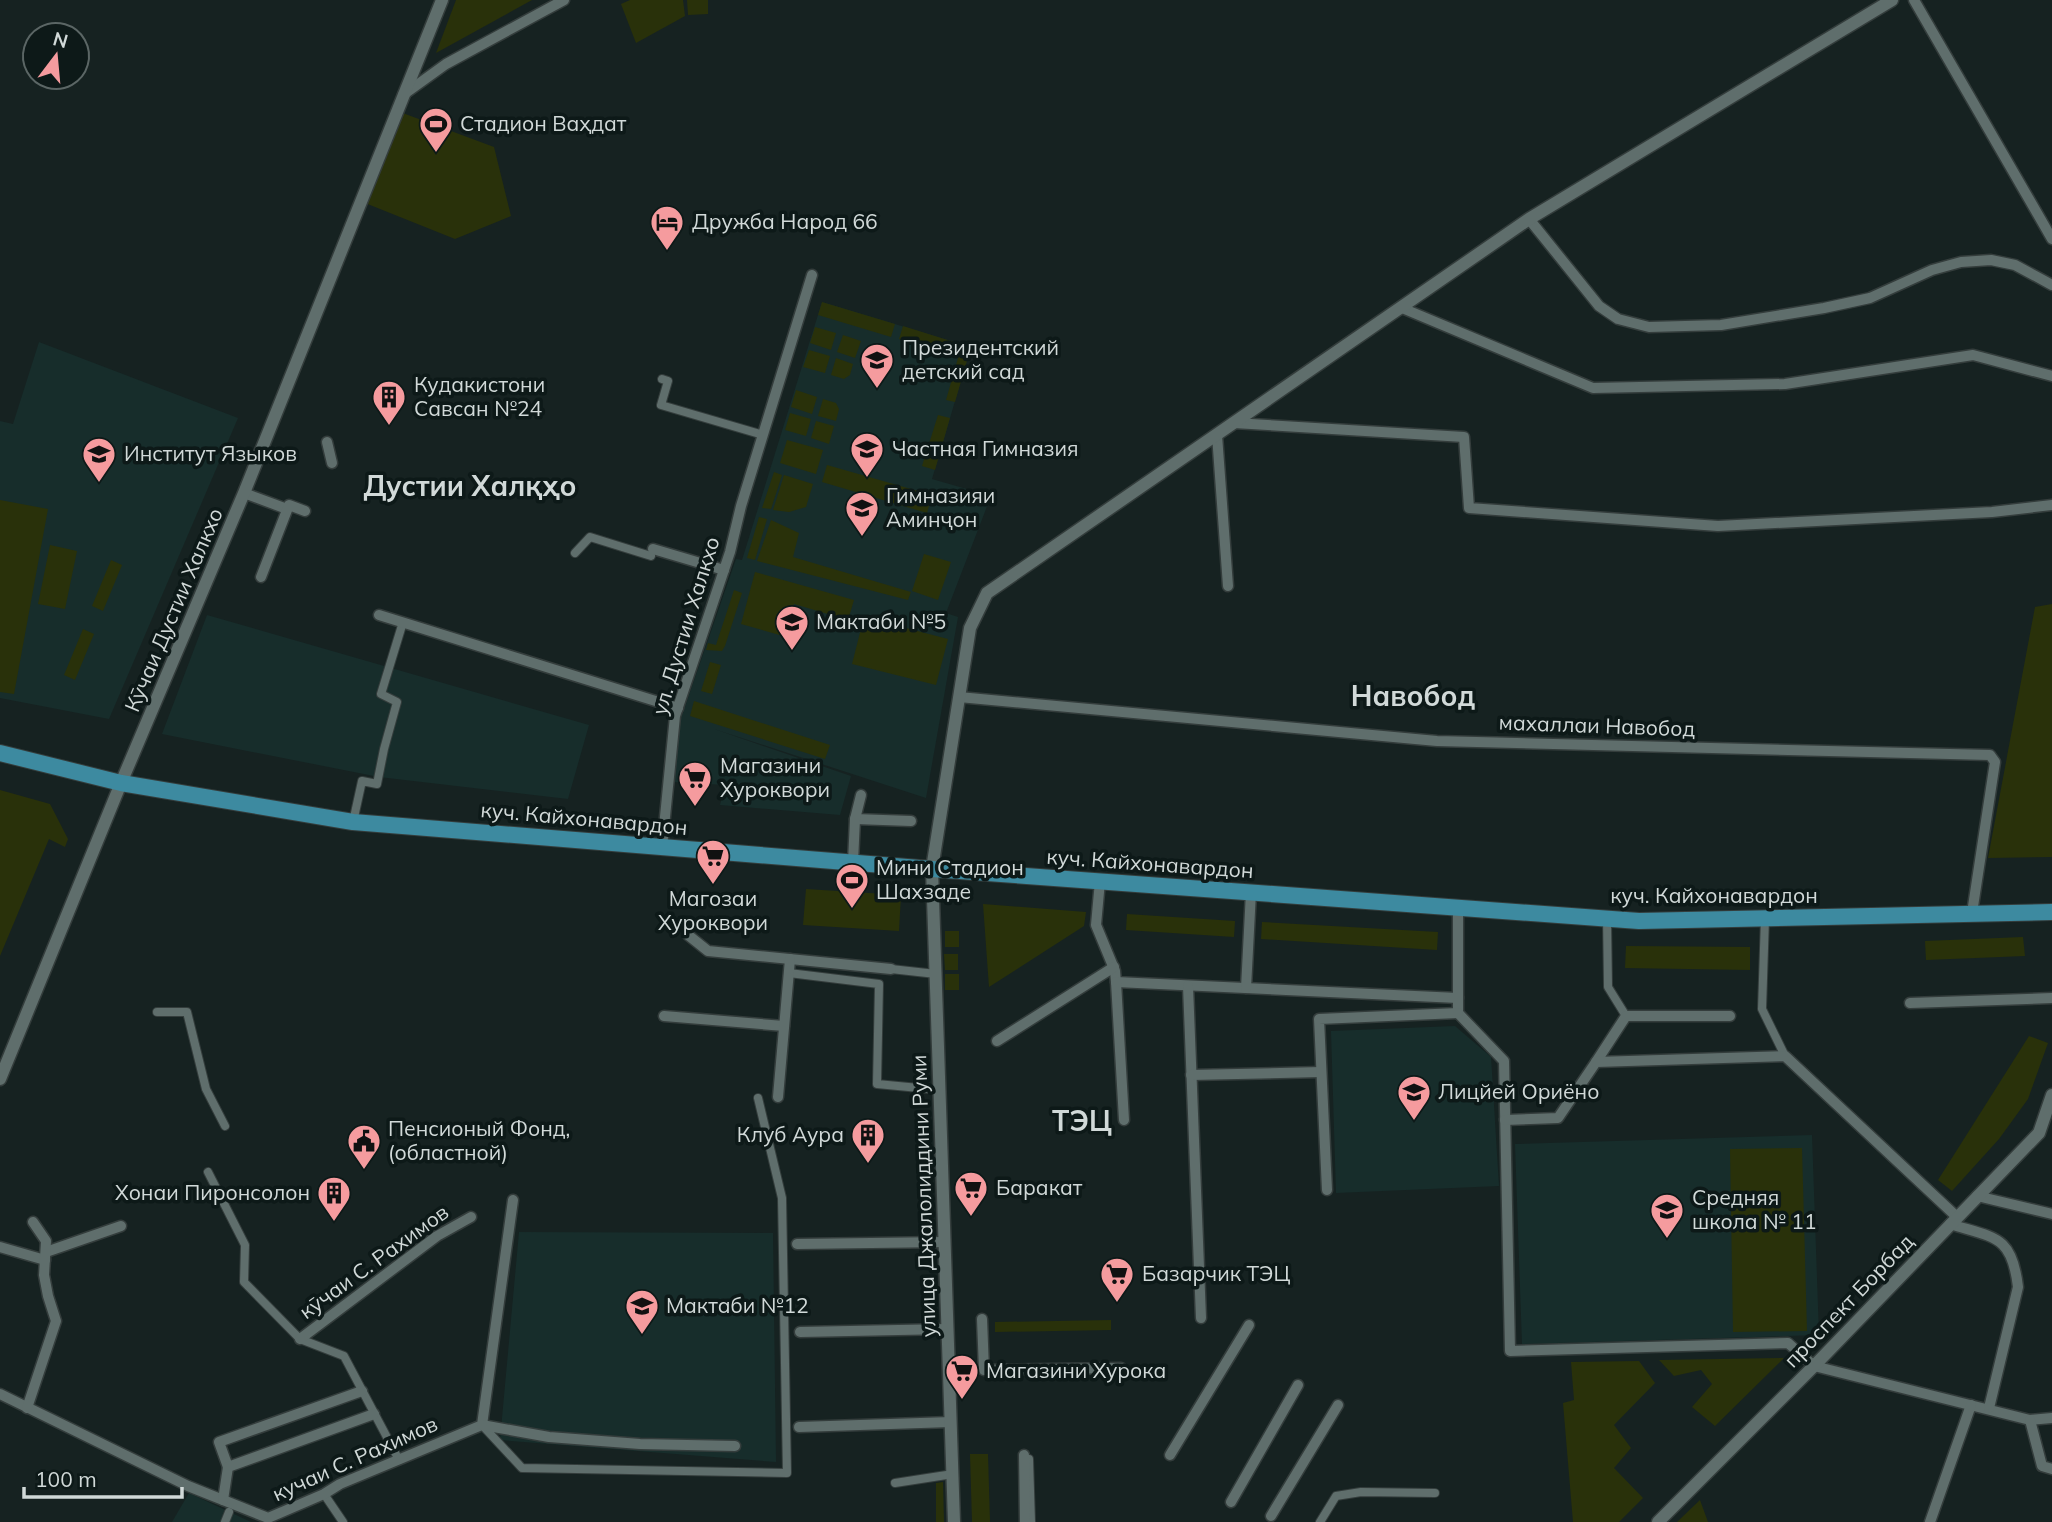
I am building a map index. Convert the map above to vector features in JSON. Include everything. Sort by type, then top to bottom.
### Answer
[{"type":"main road","name":"куч. Кайхонавардон","points":[[0,753],[121,783],[353,822],[932,869],[1639,921],[2052,912]]},
{"type":"street","name":"Кӯчаи Дустии Халкхо","points":[[0,1079],[244,493],[442,0]]},
{"type":"street","points":[[403,95],[446,64],[564,0]]},
{"type":"street","name":"улица Джалолиддини Руми","points":[[954,1522],[932,869],[970,628],[988,593],[1530,219],[1892,0]]},
{"type":"street","points":[[1914,0],[2052,239]]},
{"type":"street","points":[[1530,219],[1599,306],[1618,319],[1649,327],[1721,326],[1824,308],[1870,298],[1932,270],[1961,262],[1991,260],[2015,265],[2052,285]]},
{"type":"street","name":"ул. Дустии Халкхо","points":[[662,847],[675,716],[724,570],[812,275]]},
{"type":"street","points":[[1402,308],[1593,388],[1785,384],[1973,355],[2052,376]]},
{"type":"street","points":[[662,379],[668,382],[661,405],[763,435]]},
{"type":"street","points":[[1234,423],[1464,437],[1469,508],[1718,526],[1992,512],[2052,505]]},
{"type":"street","points":[[1217,435],[1228,586]]},
{"type":"street","points":[[327,442],[332,463]]},
{"type":"street","points":[[244,493],[287,509]]},
{"type":"street","points":[[261,577],[289,505],[305,511]]},
{"type":"street","points":[[575,553],[590,537],[724,570]]},
{"type":"street","points":[[379,615],[678,708]]},
{"type":"street","points":[[353,822],[362,781],[377,784],[397,702],[381,694],[403,622]]},
{"type":"street","name":"махаллаи Навобод","points":[[959,697],[1437,741],[1990,755],[1995,762],[1972,913]]},
{"type":"street","points":[[853,862],[855,819],[861,795]]},
{"type":"street","points":[[855,819],[911,821]]},
{"type":"street","points":[[1100,881],[1096,925],[1114,967],[1124,1120]]},
{"type":"street","points":[[1246,988],[1251,892]]},
{"type":"street","points":[[1458,908],[1458,1013],[1504,1061],[1510,1351],[1788,1343],[1814,1366],[2031,1420],[2052,1418]]},
{"type":"street","points":[[1765,918],[1762,1009],[1785,1056],[1954,1220],[1994,1237],[2011,1253],[2018,1287],[1989,1408]]},
{"type":"street","points":[[1607,919],[1608,987],[1626,1016]]},
{"type":"street","points":[[688,935],[708,951],[936,974]]},
{"type":"street","points":[[778,1097],[790,959]]},
{"type":"street","points":[[998,1041],[1114,967]]},
{"type":"street","points":[[789,973],[879,984],[877,1084],[940,1090]]},
{"type":"street","points":[[1116,982],[1458,998]]},
{"type":"street","points":[[1188,986],[1201,1318]]},
{"type":"street","points":[[1910,1003],[2052,998]]},
{"type":"street","points":[[157,1012],[187,1012],[206,1089],[225,1126]]},
{"type":"street","points":[[1327,1190],[1319,1019],[1458,1013]]},
{"type":"street","points":[[664,1016],[784,1026]]},
{"type":"street","points":[[1626,1016],[1730,1016]]},
{"type":"street","points":[[1505,1120],[1558,1118],[1626,1016]]},
{"type":"street","points":[[1596,1062],[1785,1056]]},
{"type":"street","points":[[1191,1075],[1321,1072]]},
{"type":"street","name":"проспект Борбад","points":[[1658,1522],[1814,1366],[2039,1133],[2052,1095]]},
{"type":"street","points":[[482,1425],[522,1468],[787,1473],[782,1198],[758,1098]]},
{"type":"street","points":[[208,1172],[245,1245],[244,1282],[300,1339],[344,1356],[398,1460]]},
{"type":"street","points":[[1977,1196],[2052,1214]]},
{"type":"street","points":[[482,1425],[513,1199]]},
{"type":"street","name":"кӯчаи С. Рахимов","points":[[300,1339],[437,1236],[471,1217]]},
{"type":"street","points":[[27,1408],[55,1321],[44,1275],[46,1241],[33,1223]]},
{"type":"street","points":[[0,1247],[46,1256],[121,1226]]},
{"type":"street","points":[[797,1244],[945,1242]]},
{"type":"street","points":[[982,1319],[984,1370],[1121,1368]]},
{"type":"street","points":[[1170,1455],[1249,1325]]},
{"type":"street","points":[[800,1332],[948,1329]]},
{"type":"street","points":[[1231,1502],[1298,1385]]},
{"type":"street","points":[[223,1500],[228,1467],[219,1442],[362,1391]]},
{"type":"street","name":"кучаи С. Рахимов","points":[[0,1394],[188,1486],[268,1518],[324,1494],[340,1484],[482,1425]]},
{"type":"street","points":[[1271,1516],[1338,1405]]},
{"type":"street","points":[[1930,1522],[1971,1405]]},
{"type":"street","points":[[228,1467],[374,1413]]},
{"type":"street","points":[[2031,1420],[2042,1466],[2052,1469]]},
{"type":"street","points":[[799,1427],[951,1422]]},
{"type":"street","points":[[482,1425],[550,1437],[640,1444],[735,1447]]},
{"type":"street","points":[[1026,1457],[1026,1522]]},
{"type":"street","points":[[1026,1457],[1031,1522]]},
{"type":"street","points":[[895,1483],[953,1474]]},
{"type":"street","points":[[1320,1522],[1336,1496],[1361,1492],[1435,1493]]},
{"type":"street","points":[[324,1494],[343,1522]]},
{"type":"street","points":[[225,1522],[229,1512]]},
{"type":"shaded area","points":[[822,302],[971,347],[932,479],[991,496],[946,613],[958,617],[926,798],[714,729],[851,776],[840,815],[720,805],[725,785],[673,782],[678,718],[681,718],[736,559],[742,560]]},
{"type":"shaded area","points":[[39,342],[238,418],[109,719],[0,698],[0,421],[13,424]]},
{"type":"shaded area","points":[[207,615],[589,725],[568,799],[379,777],[162,734]]},
{"type":"shaded area","name":"Лицйей Ориёно","points":[[1455,1026],[1491,1057],[1499,1186],[1336,1193],[1331,1031]]},
{"type":"shaded area","name":"Средняя школа № 11","points":[[1812,1135],[1819,1335],[1522,1344],[1515,1144]]},
{"type":"shaded area","name":"Мактаби №12","points":[[519,1232],[773,1233],[776,1462],[500,1440]]},
{"type":"shaded area","points":[[189,1493],[251,1522],[172,1522]]},
{"type":"green space","points":[[456,0],[532,0],[436,53]]},
{"type":"green space","points":[[630,0],[683,0],[685,16],[636,43],[621,4]]},
{"type":"green space","points":[[687,0],[708,0],[708,14],[688,15]]},
{"type":"green space","points":[[400,112],[494,147],[511,216],[455,239],[365,203]]},
{"type":"green space","points":[[822,302],[895,324],[891,337],[818,315]]},
{"type":"green space","points":[[903,326],[954,342],[950,355],[899,339]]},
{"type":"green space","points":[[815,327],[836,333],[831,350],[810,343]]},
{"type":"green space","points":[[843,335],[861,341],[855,358],[837,352]]},
{"type":"green space","points":[[962,344],[971,347],[955,402],[946,400]]},
{"type":"green space","points":[[809,350],[830,356],[825,373],[803,367]]},
{"type":"green space","points":[[836,358],[853,364],[850,375],[844,379],[831,375]]},
{"type":"green space","points":[[796,390],[817,397],[812,414],[791,407]]},
{"type":"green space","points":[[823,399],[836,403],[839,409],[836,421],[818,416]]},
{"type":"green space","points":[[790,413],[811,419],[806,436],[785,430]]},
{"type":"green space","points":[[938,415],[950,418],[935,470],[922,466]]},
{"type":"green space","points":[[816,421],[834,426],[829,444],[811,438]]},
{"type":"green space","points":[[787,440],[823,450],[816,474],[780,463]]},
{"type":"green space","points":[[827,465],[932,495],[927,513],[822,482]]},
{"type":"green space","points":[[774,472],[782,475],[771,509],[762,508]]},
{"type":"green space","points":[[784,475],[813,484],[806,507],[789,512],[773,510]]},
{"type":"green space","points":[[0,500],[48,509],[14,694],[0,692]]},
{"type":"green space","points":[[759,517],[767,519],[755,560],[747,558]]},
{"type":"green space","points":[[771,520],[799,533],[793,557],[911,592],[908,600],[757,561]]},
{"type":"green space","points":[[50,545],[77,551],[65,609],[38,604]]},
{"type":"green space","points":[[924,554],[951,562],[938,600],[912,591]]},
{"type":"green space","points":[[111,560],[122,565],[103,611],[92,606]]},
{"type":"green space","points":[[755,572],[854,600],[848,620],[794,604],[783,636],[741,624]]},
{"type":"green space","points":[[734,590],[742,593],[725,646],[722,651],[706,650],[708,643],[716,645]]},
{"type":"green space","points":[[2052,604],[2052,857],[1988,858],[2035,607]]},
{"type":"green space","points":[[864,617],[948,639],[936,685],[852,664]]},
{"type":"green space","points":[[83,629],[94,634],[75,680],[64,675]]},
{"type":"green space","points":[[710,662],[721,665],[712,694],[701,691]]},
{"type":"green space","points":[[694,701],[830,745],[825,759],[690,716]]},
{"type":"green space","points":[[0,790],[50,804],[68,839],[65,847],[49,839],[0,956]]},
{"type":"green space","name":"Мини Стадион Шахзаде","points":[[806,889],[901,895],[899,931],[803,925]]},
{"type":"green space","points":[[983,904],[1086,912],[1084,926],[989,987]]},
{"type":"green space","points":[[1127,914],[1235,921],[1234,937],[1126,930]]},
{"type":"green space","points":[[1262,922],[1438,932],[1437,950],[1261,939]]},
{"type":"green space","points":[[945,931],[959,931],[959,947],[945,947]]},
{"type":"green space","points":[[2023,937],[2025,956],[1926,960],[1925,941]]},
{"type":"green space","points":[[1626,946],[1750,947],[1750,970],[1625,968]]},
{"type":"green space","points":[[944,954],[958,954],[958,970],[945,970]]},
{"type":"green space","points":[[945,974],[959,974],[959,990],[945,990]]},
{"type":"green space","points":[[2029,1036],[2048,1043],[2028,1099],[1999,1139],[1952,1191],[1938,1180]]},
{"type":"green space","points":[[1802,1148],[1807,1331],[1733,1332],[1730,1149]]},
{"type":"green space","points":[[1111,1320],[1111,1330],[995,1332],[995,1322]]},
{"type":"green space","points":[[1784,1358],[1715,1426],[1692,1407],[1712,1384],[1701,1370],[1674,1376],[1659,1360]]},
{"type":"green space","points":[[1639,1361],[1655,1383],[1614,1425],[1631,1448],[1614,1468],[1643,1498],[1619,1522],[1573,1522],[1563,1403],[1574,1400],[1571,1362]]},
{"type":"green space","points":[[970,1454],[988,1454],[990,1522],[972,1522]]},
{"type":"green space","points":[[943,1482],[944,1522],[936,1522],[936,1483]]},
{"type":"green space","points":[[1700,1500],[1708,1522],[1677,1522]]},
{"type":"place","name":"Стадион Ваҳдат","points":[[436,154]]},
{"type":"place","name":"Дружба Народ 66","points":[[667,252]]},
{"type":"place","name":"Президентский детский сад","points":[[877,390]]},
{"type":"place","name":"Кудакистони Савсан №24","points":[[389,427]]},
{"type":"place","name":"Частная Гимназия","points":[[867,479]]},
{"type":"place","name":"Институт Языков","points":[[99,484]]},
{"type":"place","name":"Гимназияи Аминҷон","points":[[862,538]]},
{"type":"place","name":"Мактаби №5","points":[[792,652]]},
{"type":"place","name":"Магазини Хуроквори","points":[[695,808]]},
{"type":"place","name":"Магозаи Хуроквори","points":[[713,886]]},
{"type":"place","name":"Мини Стадион Шахзаде","points":[[852,910]]},
{"type":"place","name":"Лицйей Ориёно","points":[[1414,1122]]},
{"type":"place","name":"Клуб Аура","points":[[868,1165]]},
{"type":"place","name":"Пенсионый Фонд, (областной)","points":[[364,1171]]},
{"type":"place","name":"Баракат","points":[[971,1218]]},
{"type":"place","name":"Хонаи Пиронсолон","points":[[334,1223]]},
{"type":"place","name":"Средняя школа № 11","points":[[1667,1240]]},
{"type":"place","name":"Базарчик ТЭЦ","points":[[1117,1304]]},
{"type":"place","name":"Мактаби №12","points":[[642,1336]]},
{"type":"place","name":"Магазини Хурока","points":[[962,1401]]},
{"type":"district","name":"Дустии Халқҳо","points":[[470,486]]},
{"type":"district","name":"Навобод","points":[[1413,696]]},
{"type":"district","name":"ТЭЦ","points":[[1082,1121]]}]
